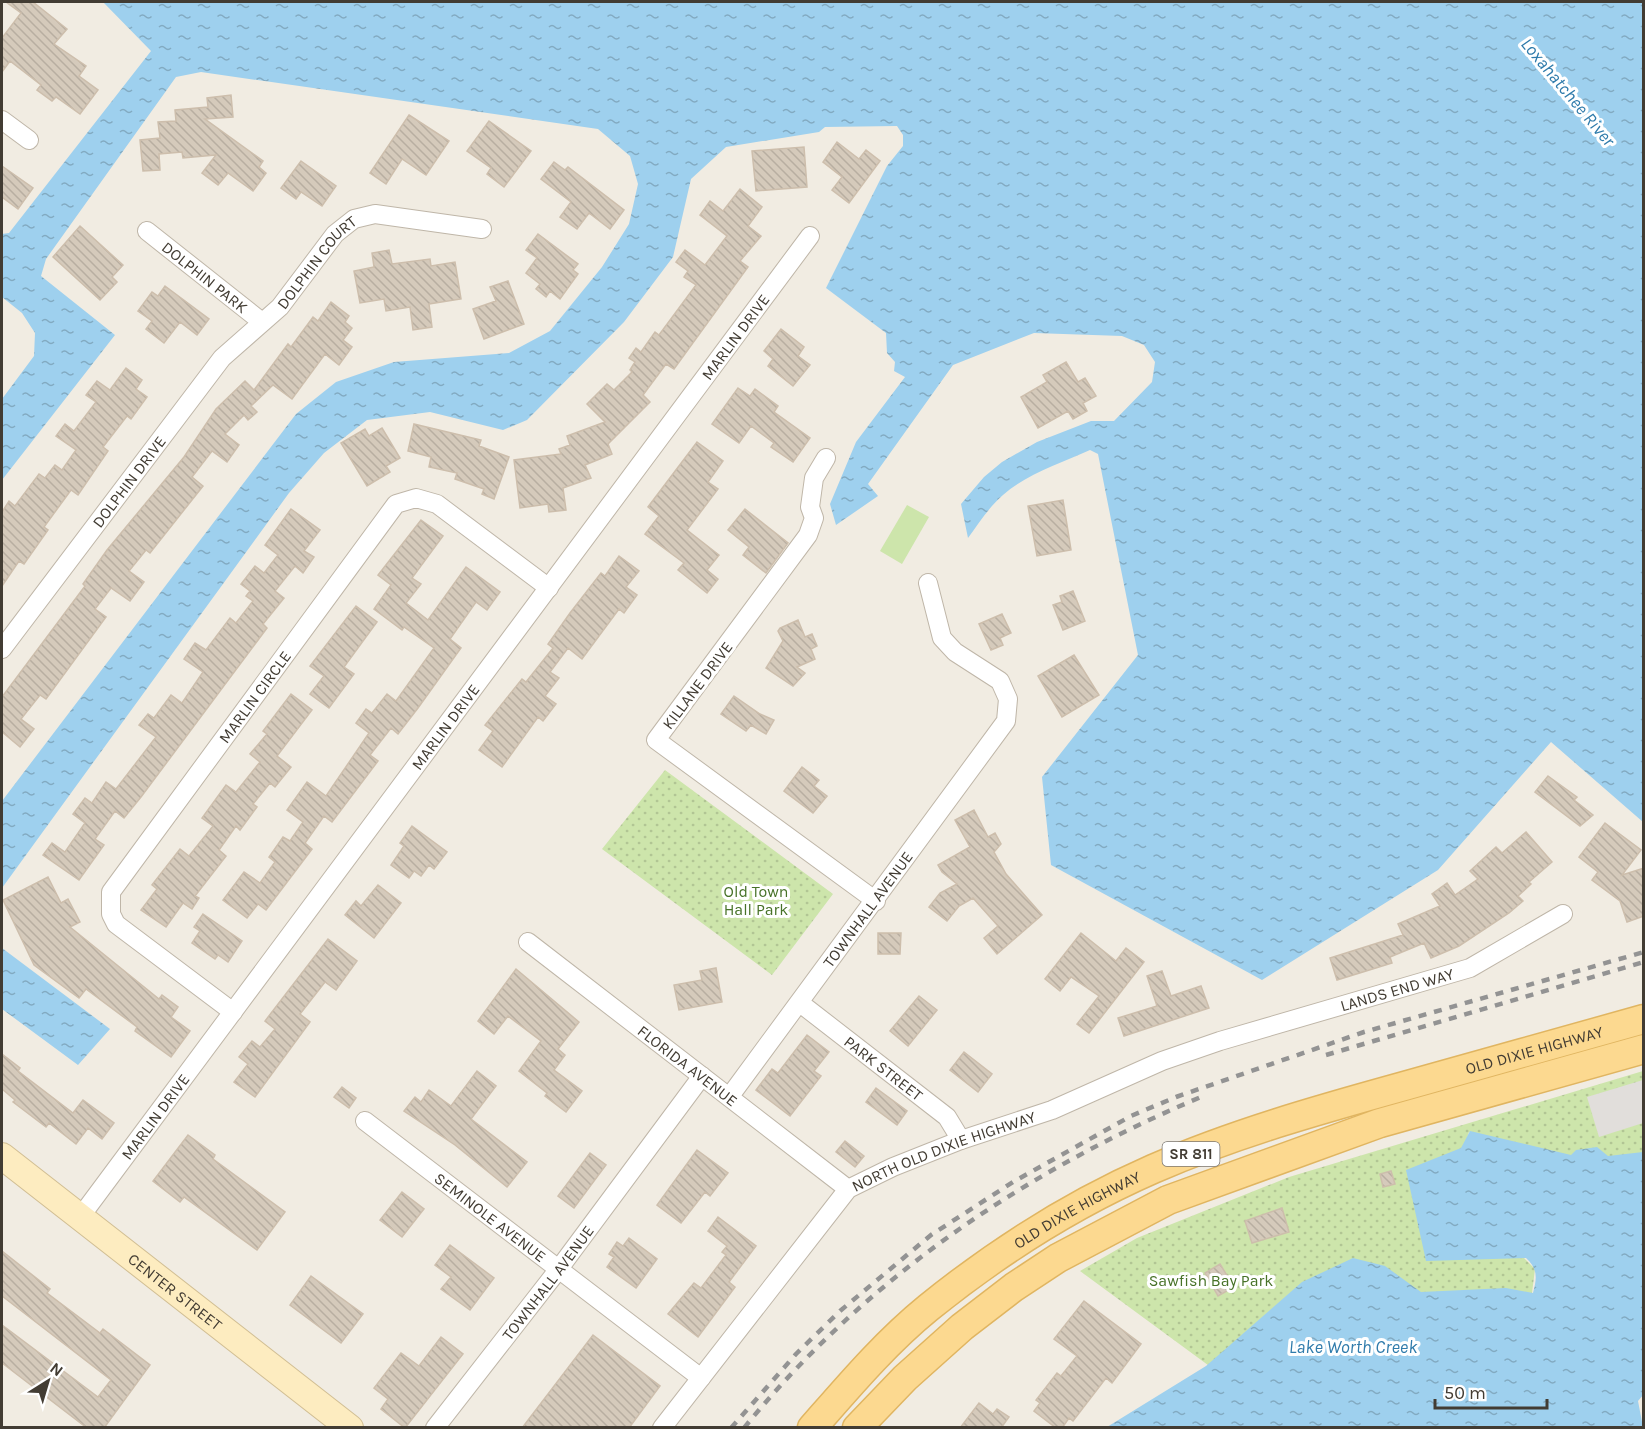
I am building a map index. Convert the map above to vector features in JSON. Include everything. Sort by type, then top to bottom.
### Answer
[{"type":"main road","name":"OLD DIXIE HIGHWAY","points":[[812,1428],[872,1362],[927,1309],[1000,1255],[1094,1198],[1163,1165],[1287,1120],[1644,1019]]},
{"type":"main road","name":"OLD DIXIE HIGHWAY","points":[[857,1428],[905,1378],[962,1327],[1014,1287],[1058,1258],[1168,1200],[1380,1123],[1644,1049]]},
{"type":"street","points":[[2,120],[29,140]]},
{"type":"street","name":"DOLPHIN COURT","points":[[262,322],[280,307],[335,234],[354,219],[375,214],[482,229]]},
{"type":"street","name":"DOLPHIN PARK","points":[[147,231],[262,322]]},
{"type":"street","name":"MARLIN DRIVE","points":[[81,1216],[810,236]]},
{"type":"street","name":"DOLPHIN DRIVE","points":[[2,649],[222,358],[262,322]]},
{"type":"street","name":"KILLANE DRIVE","points":[[826,458],[814,478],[810,507],[814,518],[808,535],[656,740],[876,901]]},
{"type":"street","name":"MARLIN CIRCLE","points":[[233,1012],[116,924],[111,914],[111,892],[396,504],[416,498],[437,504],[549,588]]},
{"type":"street","name":"TOWNHALL AVENUE","points":[[730,1096],[876,901],[1006,721],[1008,699],[1000,681],[955,652],[942,638],[928,583]]},
{"type":"street","name":"LANDS END WAY","points":[[1220,1041],[1470,968],[1563,914]]},
{"type":"street","name":"FLORIDA AVENUE","points":[[528,942],[848,1189]]},
{"type":"street","name":"PARK STREET","points":[[800,1003],[947,1117],[961,1140]]},
{"type":"street","name":"NORTH OLD DIXIE HIGHWAY","points":[[662,1428],[848,1189],[893,1167],[961,1140],[1053,1110],[1162,1060],[1220,1041]]},
{"type":"street","name":"TOWNHALL AVENUE","points":[[435,1428],[558,1270],[702,1076]]},
{"type":"street","name":"SEMINOLE AVENUE","points":[[365,1121],[701,1378]]},
{"type":"street","name":"CENTER STREET","points":[[2,1156],[350,1428]]},
{"type":"green space","points":[[907,505],[929,517],[902,564],[880,551]]},
{"type":"green space","name":"Old Town Hall Park","points":[[665,770],[833,894],[772,975],[602,849]]},
{"type":"green space","name":"Sawfish Bay Park","points":[[1643,1071],[1643,1154],[1607,1159],[1570,1157],[1469,1132],[1428,1257],[1524,1258],[1535,1269],[1532,1293],[1481,1291],[1212,1368],[1080,1271],[1137,1238],[1289,1177]]},
{"type":"shaded area","points":[[1643,1080],[1643,1123],[1599,1137],[1587,1097]]},
{"type":"water","name":"Loxahatchee River","points":[[103,2],[1643,2],[1643,822],[1551,742],[1438,870],[1262,980],[1051,865],[1042,777],[1138,655],[1098,454],[1090,450],[1012,488],[984,515],[968,538],[961,504],[984,477],[1002,462],[1037,442],[1091,421],[1114,421],[1152,382],[1155,362],[1144,345],[1122,336],[1034,333],[953,365],[868,484],[878,496],[836,525],[830,504],[856,442],[905,377],[894,371],[895,362],[887,353],[886,333],[826,288],[887,166],[903,146],[903,135],[897,126],[825,127],[819,132],[726,147],[691,179],[673,257],[624,322],[527,420],[503,430],[430,412],[367,420],[324,453],[289,493],[2,888],[2,801],[296,414],[336,382],[394,362],[509,353],[550,331],[602,267],[629,224],[638,184],[630,156],[598,129],[201,72],[176,77],[46,259],[41,276],[115,335],[2,480],[2,399],[34,356],[35,333],[22,313],[2,297],[2,234],[9,233],[151,51]]},
{"type":"water","points":[[2,948],[110,1029],[78,1065],[2,1009]]},
{"type":"water","name":"Lake Worth Creek","points":[[1470,1131],[1571,1155],[1576,1150],[1597,1147],[1608,1156],[1643,1152],[1644,1394],[1638,1401],[1643,1427],[1107,1427],[1206,1366],[1302,1282],[1353,1258],[1385,1266],[1421,1292],[1506,1288],[1533,1293],[1536,1274],[1526,1258],[1426,1261],[1406,1170],[1461,1148]]},
{"type":"building","points":[[6,2],[33,2],[67,29],[54,44],[86,66],[79,76],[98,90],[80,114],[56,97],[52,101],[37,90],[41,85],[10,61],[2,72],[2,38],[21,13]]},
{"type":"building","points":[[231,95],[233,117],[205,119],[263,161],[259,167],[266,173],[253,191],[228,173],[218,185],[202,173],[216,155],[183,158],[182,152],[159,154],[160,170],[143,171],[140,140],[160,138],[158,122],[176,121],[175,110],[208,107],[207,98]]},
{"type":"building","points":[[409,115],[449,141],[426,175],[402,159],[386,184],[370,173]]},
{"type":"building","points":[[489,121],[531,151],[504,187],[487,174],[491,168],[467,151]]},
{"type":"building","points":[[837,142],[859,159],[866,150],[880,161],[849,203],[832,190],[842,177],[823,162]]},
{"type":"building","points":[[804,147],[807,187],[756,191],[752,151]]},
{"type":"building","points":[[301,161],[336,186],[322,206],[301,192],[296,199],[281,188]]},
{"type":"building","points":[[554,162],[565,170],[568,167],[624,210],[610,229],[589,213],[577,229],[560,217],[571,202],[541,179]]},
{"type":"building","points":[[2,166],[33,188],[18,209],[2,197]]},
{"type":"building","points":[[740,189],[762,207],[748,226],[761,236],[740,261],[748,267],[674,369],[666,364],[643,395],[650,402],[608,444],[612,454],[585,465],[591,478],[563,488],[566,510],[549,512],[548,504],[520,508],[514,460],[561,454],[559,449],[570,445],[567,436],[605,422],[587,404],[607,384],[614,390],[632,372],[630,370],[635,362],[629,358],[636,348],[641,352],[655,332],[659,335],[696,285],[684,277],[688,271],[676,262],[685,250],[705,265],[727,236],[700,215],[710,201],[723,211]]},
{"type":"building","points":[[80,226],[123,265],[112,277],[117,282],[100,300],[53,257]]},
{"type":"building","points":[[538,234],[578,264],[573,270],[578,274],[560,299],[550,291],[546,297],[536,289],[540,284],[526,273],[537,258],[526,250]]},
{"type":"building","points":[[389,250],[392,264],[430,259],[431,266],[455,262],[461,299],[429,304],[432,327],[413,330],[410,307],[386,311],[384,299],[360,303],[354,271],[374,267],[372,253]]},
{"type":"building","points":[[508,281],[524,324],[484,339],[473,309],[496,301],[490,287]]},
{"type":"building","points":[[165,286],[209,319],[197,335],[180,322],[164,343],[146,329],[152,321],[138,311],[152,292],[158,296]]},
{"type":"building","points":[[331,302],[349,316],[345,322],[352,328],[343,340],[352,347],[339,365],[325,354],[292,399],[273,385],[251,406],[257,412],[248,420],[244,415],[225,434],[239,445],[227,462],[212,451],[192,477],[203,486],[150,553],[146,550],[129,571],[144,582],[130,601],[111,588],[95,609],[106,617],[46,699],[40,695],[21,719],[34,729],[20,747],[2,732],[2,697],[85,586],[83,584],[107,550],[184,457],[216,409],[245,381],[254,390],[288,344],[291,347],[313,317],[318,321]]},
{"type":"building","points":[[781,329],[804,347],[798,356],[810,365],[793,386],[768,366],[773,359],[764,351]]},
{"type":"building","points":[[1066,362],[1078,382],[1085,378],[1096,396],[1083,403],[1087,411],[1073,419],[1068,411],[1038,428],[1021,397],[1047,382],[1043,375]]},
{"type":"building","points":[[126,368],[142,380],[136,389],[147,397],[131,419],[127,416],[103,447],[108,451],[78,495],[71,490],[44,527],[48,530],[24,564],[19,561],[2,586],[2,512],[9,501],[15,506],[39,474],[45,478],[55,465],[62,470],[76,450],[56,436],[65,424],[74,431],[96,402],[86,395],[97,381],[110,390]]},
{"type":"building","points":[[738,388],[750,396],[755,389],[778,406],[774,412],[810,438],[793,462],[771,447],[774,443],[751,426],[739,443],[712,424]]},
{"type":"building","points":[[414,424],[481,440],[479,446],[509,457],[494,499],[482,494],[484,489],[455,479],[457,473],[429,467],[431,457],[408,451]]},
{"type":"building","points":[[382,428],[400,458],[386,466],[390,472],[367,486],[341,443],[365,429],[369,436]]},
{"type":"building","points":[[697,442],[723,461],[708,482],[718,489],[687,530],[719,555],[707,570],[718,579],[707,593],[678,570],[684,563],[645,534],[659,516],[648,507]]},
{"type":"building","points":[[1063,500],[1071,550],[1037,556],[1028,506]]},
{"type":"building","points":[[291,509],[320,530],[304,551],[314,557],[303,573],[295,566],[275,591],[284,598],[263,624],[267,628],[124,818],[115,811],[95,839],[104,845],[79,880],[43,855],[52,843],[65,852],[85,823],[73,814],[85,798],[92,803],[106,782],[116,789],[156,737],[139,725],[148,714],[154,718],[171,695],[182,703],[203,672],[184,659],[195,643],[206,650],[230,618],[236,623],[253,601],[246,596],[250,591],[241,584],[255,566],[264,573],[278,555],[265,545]]},
{"type":"building","points":[[745,509],[788,543],[766,573],[743,555],[749,547],[728,530]]},
{"type":"building","points":[[421,520],[443,536],[412,578],[421,584],[406,603],[428,620],[466,567],[500,592],[487,610],[476,602],[450,639],[461,648],[418,708],[398,734],[391,728],[370,755],[378,761],[332,822],[324,816],[305,843],[312,849],[266,910],[258,904],[247,918],[223,900],[244,872],[260,883],[275,862],[269,857],[283,837],[290,841],[303,822],[287,810],[307,782],[326,796],[369,733],[356,723],[366,709],[372,713],[387,694],[396,701],[434,648],[404,627],[402,630],[374,609],[391,585],[378,575]]},
{"type":"building","points":[[619,556],[639,571],[626,587],[637,595],[624,613],[619,609],[582,659],[568,648],[550,672],[559,678],[545,696],[556,704],[543,721],[538,717],[502,767],[479,750],[493,731],[485,725],[522,679],[526,682],[553,648],[548,644],[570,613],[601,573],[605,576]]},
{"type":"building","points":[[1073,591],[1085,621],[1063,630],[1053,605],[1062,602],[1060,596]]},
{"type":"building","points":[[356,606],[377,622],[344,667],[354,674],[329,708],[310,694],[324,676],[310,666]]},
{"type":"building","points":[[1002,614],[1011,633],[1000,638],[1003,645],[991,650],[979,624]]},
{"type":"building","points":[[798,620],[805,637],[812,634],[817,646],[811,649],[815,659],[797,667],[805,673],[793,686],[766,668],[783,641],[778,631],[780,628]]},
{"type":"building","points":[[1074,655],[1099,695],[1062,717],[1038,676]]},
{"type":"building","points":[[291,694],[312,710],[277,756],[291,767],[275,787],[270,783],[253,804],[257,807],[240,830],[236,826],[219,850],[226,856],[195,896],[199,898],[192,909],[183,903],[166,927],[141,910],[157,889],[152,885],[180,849],[189,856],[213,826],[202,818],[226,785],[236,792],[260,762],[250,754],[267,734],[263,731]]},
{"type":"building","points":[[734,696],[760,714],[774,720],[766,734],[751,725],[746,731],[721,714]]},
{"type":"building","points":[[802,767],[819,780],[814,786],[827,796],[813,813],[784,791]]},
{"type":"building","points":[[1548,776],[1577,797],[1574,800],[1593,815],[1580,826],[1535,792]]},
{"type":"building","points":[[974,810],[988,837],[995,833],[1001,844],[994,852],[1006,874],[1042,915],[997,954],[984,938],[998,926],[973,898],[959,906],[947,921],[929,907],[940,893],[957,884],[942,872],[938,865],[970,847],[955,820]]},
{"type":"building","points":[[1605,823],[1641,850],[1622,875],[1644,868],[1644,916],[1627,922],[1620,901],[1592,880],[1598,872],[1579,857]]},
{"type":"building","points":[[412,826],[447,852],[434,869],[429,865],[421,876],[414,871],[409,878],[391,865],[404,846],[400,843]]},
{"type":"building","points":[[1526,832],[1552,862],[1529,882],[1531,884],[1518,896],[1523,901],[1509,913],[1459,946],[1431,958],[1424,943],[1390,957],[1392,963],[1337,980],[1330,958],[1403,935],[1398,924],[1440,906],[1432,894],[1447,883],[1455,895],[1478,879],[1470,871],[1496,847],[1502,853]]},
{"type":"building","points":[[48,877],[61,903],[68,899],[80,922],[70,927],[159,999],[162,995],[178,1007],[171,1017],[190,1031],[171,1057],[135,1031],[137,1027],[86,989],[79,998],[34,965],[3,900]]},
{"type":"building","points":[[378,885],[401,903],[374,938],[345,915],[356,901],[361,906]]},
{"type":"building","points":[[203,914],[242,941],[228,962],[218,955],[215,959],[192,943],[200,931],[194,927]]},
{"type":"building","points":[[878,933],[901,933],[900,954],[878,954]]},
{"type":"building","points":[[1081,933],[1116,961],[1126,948],[1144,962],[1089,1033],[1077,1024],[1099,996],[1071,977],[1060,991],[1045,979]]},
{"type":"building","points":[[328,939],[357,961],[336,990],[325,982],[300,1014],[310,1022],[255,1097],[234,1082],[248,1064],[239,1057],[252,1041],[260,1047],[275,1029],[265,1021]]},
{"type":"building","points":[[716,968],[722,1002],[679,1010],[674,985],[702,980],[700,971]]},
{"type":"building","points":[[516,969],[579,1022],[558,1049],[565,1055],[554,1070],[582,1091],[566,1112],[545,1096],[547,1093],[519,1071],[541,1041],[508,1016],[494,1034],[478,1021]]},
{"type":"building","points":[[1162,971],[1171,996],[1201,986],[1209,1008],[1124,1036],[1118,1018],[1157,1006],[1147,976]]},
{"type":"building","points":[[919,996],[937,1010],[908,1046],[890,1031]]},
{"type":"building","points":[[807,1035],[829,1052],[814,1071],[821,1076],[790,1116],[756,1090],[772,1069],[778,1073]]},
{"type":"building","points":[[964,1052],[992,1074],[978,1092],[950,1070]]},
{"type":"building","points":[[2,1054],[20,1068],[18,1071],[73,1113],[83,1100],[114,1123],[102,1139],[88,1128],[76,1144],[49,1123],[46,1127],[13,1102],[15,1100],[2,1089]]},
{"type":"building","points":[[477,1071],[496,1086],[471,1119],[527,1162],[507,1187],[455,1145],[404,1111],[415,1097],[421,1102],[429,1090],[451,1106]]},
{"type":"building","points":[[342,1087],[356,1098],[349,1108],[334,1097]]},
{"type":"building","points":[[876,1088],[907,1111],[897,1125],[866,1102]]},
{"type":"building","points":[[188,1135],[215,1155],[213,1159],[285,1212],[257,1250],[184,1197],[180,1202],[153,1181]]},
{"type":"building","points":[[845,1141],[864,1156],[855,1167],[836,1152]]},
{"type":"building","points":[[697,1150],[728,1173],[710,1196],[705,1192],[681,1223],[657,1205]]},
{"type":"building","points":[[590,1153],[606,1165],[574,1208],[558,1196]]},
{"type":"building","points":[[1391,1171],[1395,1184],[1383,1187],[1380,1174]]},
{"type":"building","points":[[402,1192],[424,1209],[402,1237],[380,1220]]},
{"type":"building","points":[[1282,1208],[1289,1232],[1252,1243],[1245,1221]]},
{"type":"building","points":[[718,1217],[756,1246],[729,1282],[735,1287],[698,1337],[668,1314],[694,1283],[701,1288],[726,1255],[722,1252],[727,1246],[708,1231]]},
{"type":"building","points":[[629,1238],[657,1259],[636,1288],[607,1267],[614,1257],[609,1254],[617,1242],[623,1246]]},
{"type":"building","points":[[450,1245],[494,1278],[470,1310],[441,1289],[451,1277],[435,1265]]},
{"type":"building","points":[[2,1251],[50,1289],[47,1293],[100,1333],[103,1329],[150,1365],[104,1428],[87,1428],[2,1363],[2,1325],[98,1397],[111,1380],[2,1296]]},
{"type":"building","points":[[1220,1264],[1234,1287],[1218,1296],[1205,1273]]},
{"type":"building","points":[[311,1276],[363,1314],[341,1343],[290,1305]]},
{"type":"building","points":[[1084,1301],[1141,1344],[1112,1383],[1106,1378],[1073,1421],[1069,1418],[1062,1428],[1056,1428],[1034,1411],[1040,1403],[1036,1400],[1057,1373],[1061,1376],[1077,1356],[1054,1339]]},
{"type":"building","points":[[593,1335],[660,1386],[629,1428],[522,1428]]},
{"type":"building","points":[[441,1337],[463,1354],[405,1428],[381,1409],[388,1399],[374,1388],[401,1353],[419,1366]]},
{"type":"building","points":[[979,1403],[993,1414],[997,1409],[1009,1417],[1001,1428],[960,1428]]},
{"type":"railway","points":[[731,1428],[796,1354],[840,1311],[931,1235],[1013,1182],[1131,1116],[1176,1097],[1364,1032],[1644,952]]},
{"type":"railway","points":[[1326,1055],[1644,962]]},
{"type":"railway","points":[[744,1428],[791,1374],[842,1324],[895,1277],[952,1234],[1011,1195],[1072,1159],[1136,1126],[1201,1097]]}]
